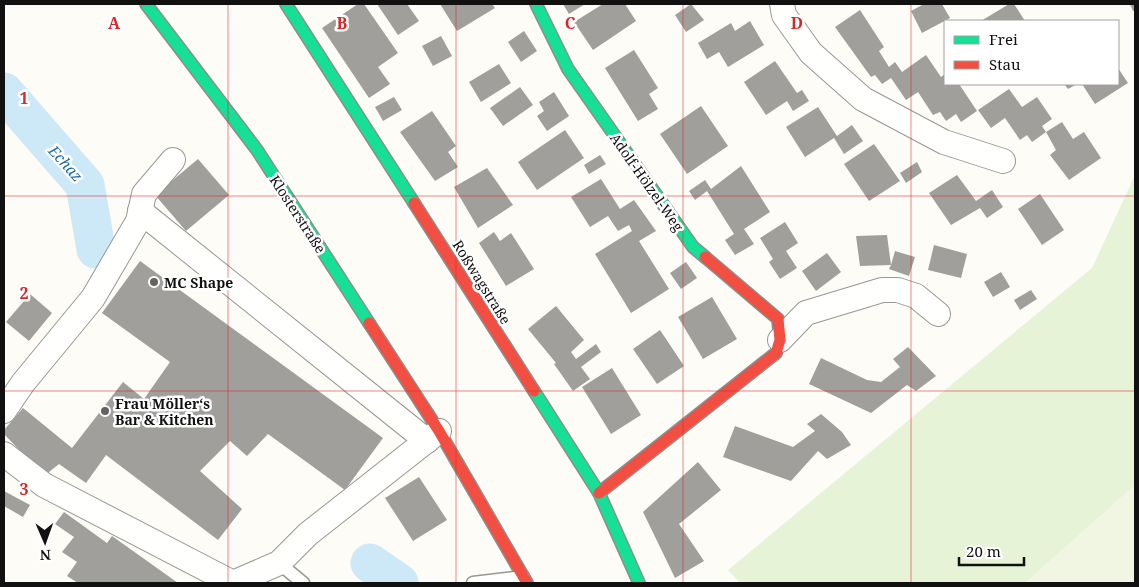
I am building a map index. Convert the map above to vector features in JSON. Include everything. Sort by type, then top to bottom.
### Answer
[{"type":"street","name":"Klosterstraße","points":[[146,4],[257,150],[433,436],[525,580]]},
{"type":"street","name":"Adolf-Hölzel-Weg","points":[[536,4],[568,69],[693,247],[778,319],[780,340]]},
{"type":"street","points":[[782,4],[784,15],[812,53],[863,100],[944,142],[1004,161]]},
{"type":"street","name":"Roßwagstraße","points":[[290,5],[599,493],[626,558],[639,583]]},
{"type":"street","points":[[4,411],[51,358],[87,306],[138,221],[144,194],[173,160]]},
{"type":"street","points":[[4,454],[44,485],[233,583],[279,563],[308,534],[433,436],[140,211]]},
{"type":"street","points":[[599,493],[776,353],[780,340],[806,313],[882,290],[898,290],[916,296],[938,314]]},
{"type":"lane","points":[[279,563],[303,583]]},
{"type":"lane","points":[[473,583],[525,580]]},
{"type":"green space","points":[[1135,175],[1135,485],[1025,583],[740,583],[728,570],[1092,268]]},
{"type":"green space","points":[[1135,485],[1135,583],[1025,583]]},
{"type":"building","points":[[358,4],[364,4],[398,53],[378,67],[390,84],[369,98],[322,28]]},
{"type":"building","points":[[377,4],[407,4],[419,21],[398,35]]},
{"type":"building","points":[[440,4],[492,4],[495,8],[457,31]]},
{"type":"building","points":[[563,4],[585,4],[569,14]]},
{"type":"building","points":[[603,4],[625,4],[636,21],[593,50],[574,22]]},
{"type":"building","points":[[691,4],[704,20],[686,32],[675,15]]},
{"type":"building","points":[[924,4],[942,4],[950,18],[922,33],[911,11]]},
{"type":"building","points":[[1009,4],[1014,4],[1024,20],[983,20]]},
{"type":"building","points":[[1130,4],[1135,4],[1135,10],[1133,11]]},
{"type":"building","points":[[860,10],[884,47],[879,51],[889,67],[895,62],[902,72],[926,55],[941,77],[944,75],[944,85],[960,85],[977,111],[961,122],[956,114],[946,121],[940,112],[933,115],[918,92],[906,100],[891,78],[882,84],[875,75],[871,77],[835,27]]},
{"type":"building","points":[[750,21],[764,45],[728,67],[719,52],[707,59],[698,43],[731,23],[735,31]]},
{"type":"building","points":[[524,31],[537,51],[521,62],[508,42]]},
{"type":"building","points":[[441,36],[452,56],[433,66],[422,46]]},
{"type":"building","points":[[634,50],[658,88],[649,94],[658,109],[638,121],[605,68]]},
{"type":"building","points":[[775,61],[797,93],[802,90],[809,101],[793,111],[787,101],[766,115],[744,82]]},
{"type":"building","points":[[499,64],[511,83],[481,102],[469,82]]},
{"type":"building","points":[[1119,70],[1128,83],[1095,104],[1083,85],[1119,85]]},
{"type":"building","points":[[1065,85],[1075,85],[1068,89]]},
{"type":"building","points":[[520,87],[533,105],[503,126],[490,108]]},
{"type":"building","points":[[1009,89],[1022,107],[1037,97],[1052,119],[1042,126],[1046,132],[1032,142],[1027,135],[1020,140],[1005,118],[991,128],[978,110]]},
{"type":"building","points":[[554,92],[569,116],[547,131],[537,116],[544,111],[539,102]]},
{"type":"building","points":[[394,97],[402,110],[383,121],[375,107]]},
{"type":"building","points":[[701,106],[728,146],[687,174],[660,134]]},
{"type":"building","points":[[818,107],[837,136],[852,125],[863,141],[844,154],[834,138],[805,157],[786,127]]},
{"type":"building","points":[[432,111],[456,146],[448,152],[458,167],[435,181],[400,132]]},
{"type":"building","points":[[1062,122],[1073,139],[1084,132],[1101,158],[1069,180],[1050,155],[1056,150],[1046,132]]},
{"type":"building","points":[[565,130],[584,158],[537,190],[518,162]]},
{"type":"building","points":[[874,144],[900,181],[869,201],[844,164]]},
{"type":"building","points":[[600,155],[606,164],[589,174],[584,165]]},
{"type":"building","points":[[198,159],[229,195],[186,231],[155,195]]},
{"type":"building","points":[[917,162],[922,172],[906,183],[900,173]]},
{"type":"building","points":[[741,166],[770,212],[744,229],[754,244],[735,255],[725,240],[734,234],[707,191],[695,200],[689,191],[705,180],[711,189]]},
{"type":"building","points":[[487,168],[513,205],[478,228],[454,187]]},
{"type":"building","points":[[957,175],[976,201],[992,190],[1003,207],[987,218],[980,208],[951,225],[929,193]]},
{"type":"building","points":[[601,179],[620,209],[634,200],[656,231],[639,241],[669,289],[631,313],[595,254],[632,231],[629,225],[618,231],[608,216],[590,227],[571,197]]},
{"type":"building","points":[[1040,194],[1064,230],[1042,245],[1018,209]]},
{"type":"building","points":[[785,222],[798,243],[786,251],[797,268],[780,279],[769,262],[773,259],[760,238]]},
{"type":"building","points":[[494,232],[500,241],[511,233],[534,269],[506,286],[479,243]]},
{"type":"building","points":[[887,235],[891,265],[860,266],[856,236]]},
{"type":"building","points":[[934,245],[967,254],[961,278],[928,270]]},
{"type":"building","points":[[895,251],[915,257],[909,276],[889,269]]},
{"type":"building","points":[[827,253],[841,272],[816,291],[802,271]]},
{"type":"building","points":[[140,261],[383,438],[345,490],[268,434],[247,456],[230,441],[200,471],[242,509],[218,540],[106,455],[86,483],[59,464],[44,476],[4,434],[4,430],[23,408],[72,448],[123,382],[144,399],[170,362],[102,313]]},
{"type":"building","points":[[686,262],[697,278],[681,289],[670,273]]},
{"type":"building","points":[[1001,272],[1010,287],[993,297],[984,282]]},
{"type":"building","points":[[1031,290],[1037,299],[1020,310],[1014,300]]},
{"type":"building","points":[[30,294],[52,313],[29,341],[6,322]]},
{"type":"building","points":[[712,297],[737,339],[703,359],[678,317]]},
{"type":"building","points":[[556,306],[584,340],[571,352],[576,359],[596,344],[601,352],[581,367],[590,379],[573,391],[554,364],[556,363],[528,329]]},
{"type":"building","points":[[660,330],[684,366],[657,384],[633,349]]},
{"type":"building","points":[[908,347],[936,376],[916,391],[907,385],[871,413],[809,384],[821,358],[867,380],[881,382],[900,367],[893,359]]},
{"type":"building","points":[[612,368],[641,415],[611,434],[582,387]]},
{"type":"building","points":[[821,414],[842,432],[851,445],[827,459],[818,451],[791,481],[723,457],[735,426],[793,447],[815,431],[807,424]]},
{"type":"building","points":[[698,462],[721,490],[679,524],[704,561],[675,578],[643,512]]},
{"type":"building","points":[[419,477],[447,520],[413,541],[385,498]]},
{"type":"building","points":[[4,491],[30,505],[23,517],[4,506]]},
{"type":"building","points":[[64,512],[107,543],[112,536],[178,583],[78,583],[67,576],[77,562],[62,552],[74,537],[55,524]]},
{"type":"waterway","name":"Echaz","points":[[4,92],[85,185],[96,249]]},
{"type":"waterway","name":"Echaz","points":[[370,563],[399,583]]},
{"type":"traffic: fast","points":[[146,4],[257,150],[369,323]]},
{"type":"traffic: fast","points":[[286,4],[414,203]]},
{"type":"traffic: fast","points":[[536,4],[568,69],[693,247],[705,257]]},
{"type":"traffic: fast","points":[[534,391],[599,493],[639,583]]},
{"type":"traffic: jam","points":[[414,203],[534,391]]},
{"type":"traffic: jam","points":[[599,493],[776,353],[780,340],[778,319],[705,257]]},
{"type":"traffic: jam","points":[[369,323],[439,431],[527,583]]},
{"type":"place","name":"MC Shape","points":[[154,282]]},
{"type":"place","name":"Frau Möller‘s Bar & Kitchen","points":[[105,411]]}]
